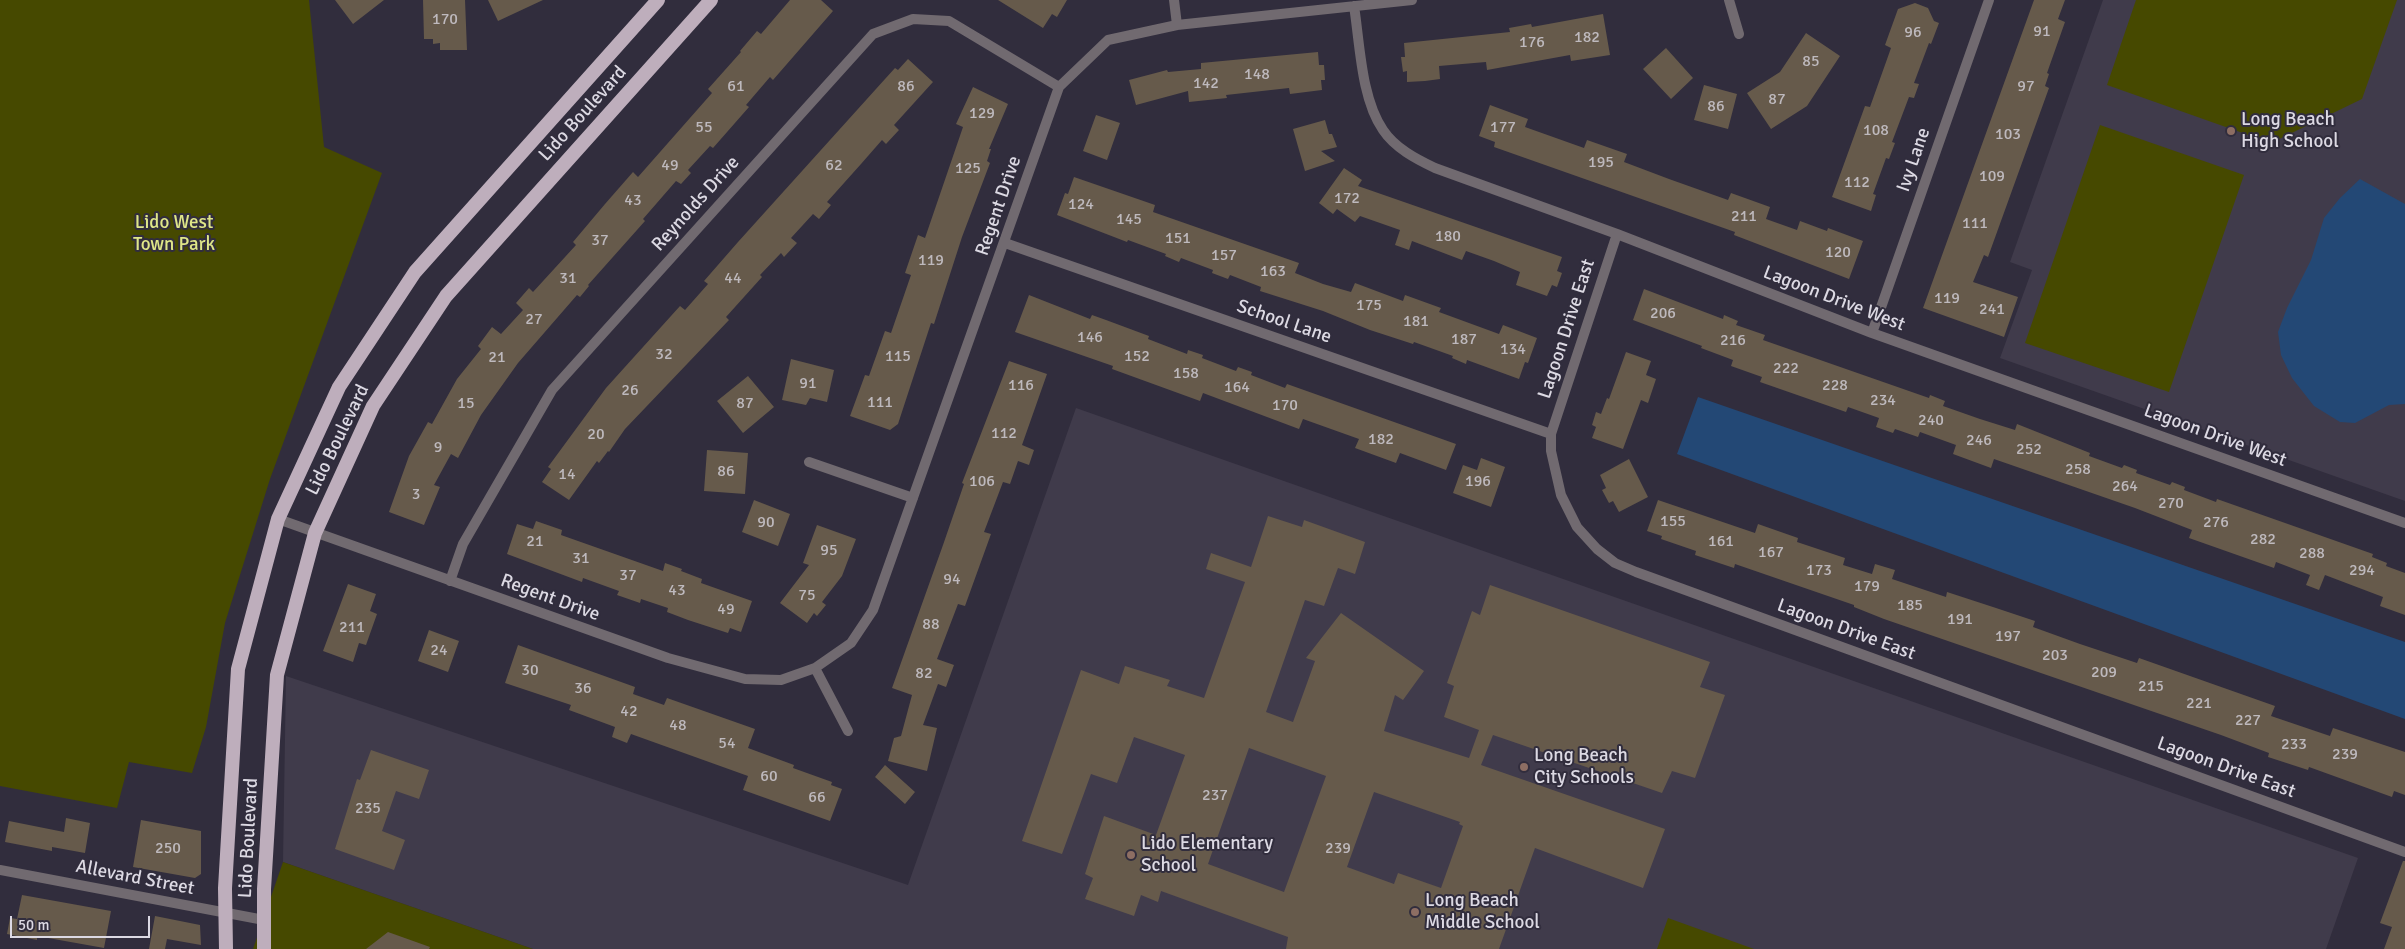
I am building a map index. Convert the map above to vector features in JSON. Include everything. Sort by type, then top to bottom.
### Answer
[{"type":"highway","name":"Lido Boulevard","points":[[226,949],[225,888],[238,669],[278,519],[339,387],[415,272],[658,0]]},
{"type":"highway","name":"Lido Boulevard","points":[[264,949],[277,675],[315,533],[373,406],[446,296],[710,0]]},
{"type":"street","points":[[1174,0],[1177,25]]},
{"type":"street","name":"Regent Drive","points":[[278,519],[668,658],[745,678],[781,680],[815,668],[851,643],[873,610],[1059,87],[1108,40],[1177,25],[1412,0]]},
{"type":"street","points":[[1729,0],[1739,34]]},
{"type":"street","name":"Ivy Lane","points":[[1872,332],[1989,0]]},
{"type":"street","name":"Lagoon Drive West","points":[[1354,6],[1369,103],[1383,130],[1397,146],[1414,158],[1435,168],[1616,234],[1872,332],[2405,523]]},
{"type":"street","name":"Reynolds Drive","points":[[450,581],[463,544],[552,390],[873,34],[913,19],[949,21],[1059,87]]},
{"type":"street","name":"Lagoon Drive East","points":[[1616,234],[1550,434],[1554,469],[1568,511],[1577,527],[1597,550],[1622,566],[2405,852]]},
{"type":"street","name":"School Lane","points":[[1005,242],[1550,434]]},
{"type":"street","points":[[810,462],[913,498]]},
{"type":"street","points":[[815,668],[848,732]]},
{"type":"street","name":"Allevard Street","points":[[0,870],[264,920]]},
{"type":"shaded area","name":"Long Beach High School","points":[[2103,0],[2405,0],[2405,501],[2000,358],[2032,270],[2010,262]]},
{"type":"shaded area","name":"Long Beach City Schools","points":[[1076,408],[2358,858],[2326,949],[533,949],[283,862],[286,676],[908,885]]},
{"type":"green space","name":"Lido West Town Park","points":[[0,0],[309,0],[324,147],[382,173],[270,479],[225,623],[206,727],[192,773],[129,762],[117,808],[0,786]]},
{"type":"green space","points":[[2136,0],[2397,0],[2362,99],[2271,143],[2107,85]]},
{"type":"green space","points":[[2100,125],[2244,175],[2169,392],[2025,343]]},
{"type":"green space","points":[[283,862],[533,949],[253,949]]},
{"type":"green space","points":[[1668,918],[1754,949],[1657,949]]},
{"type":"water","points":[[2360,179],[2405,204],[2405,404],[2389,405],[2355,423],[2340,422],[2314,406],[2292,378],[2281,355],[2278,332],[2287,308],[2311,260],[2324,218],[2340,198]]},
{"type":"water","points":[[1698,397],[2405,642],[2405,719],[1677,454]]},
{"type":"building","points":[[335,0],[384,0],[353,24]]},
{"type":"building","points":[[423,0],[465,0],[467,50],[440,50],[440,43],[433,44],[433,39],[424,39]]},
{"type":"building","points":[[488,0],[543,0],[498,21]]},
{"type":"building","points":[[790,0],[821,0],[833,11],[773,80],[770,77],[746,105],[749,107],[713,148],[710,146],[688,170],[691,173],[681,184],[676,181],[643,219],[645,221],[588,285],[580,297],[577,295],[518,363],[481,415],[458,458],[451,454],[434,485],[440,487],[424,525],[389,512],[409,456],[428,422],[432,424],[457,379],[481,349],[478,346],[492,327],[501,334],[523,310],[516,303],[529,288],[533,292],[576,245],[573,242],[633,172],[638,177],[712,93],[708,89],[757,31],[761,34]]},
{"type":"building","points":[[998,0],[1067,0],[1057,17],[1052,14],[1043,28]]},
{"type":"building","points":[[2034,0],[2065,0],[2058,19],[2065,22],[2047,73],[2049,74],[2045,86],[2049,88],[1988,257],[1984,255],[1973,282],[2018,297],[2004,337],[1923,308]]},
{"type":"building","points":[[1915,3],[1928,8],[1934,21],[1939,23],[1931,44],[1929,43],[1914,83],[1919,84],[1914,98],[1909,97],[1892,142],[1895,143],[1889,159],[1886,158],[1873,194],[1876,195],[1871,211],[1832,197],[1865,106],[1870,107],[1891,48],[1885,45],[1898,9]]},
{"type":"building","points":[[1603,14],[1610,55],[1571,61],[1570,55],[1487,70],[1486,62],[1439,66],[1440,79],[1425,81],[1407,82],[1407,71],[1403,72],[1401,57],[1405,57],[1404,43],[1510,32],[1509,28],[1531,24],[1532,27]]},
{"type":"building","points":[[1806,33],[1840,56],[1807,106],[1771,129],[1747,93],[1780,72]]},
{"type":"building","points":[[1666,48],[1693,78],[1671,99],[1643,69]]},
{"type":"building","points":[[1318,52],[1319,65],[1324,65],[1325,80],[1321,80],[1322,90],[1290,94],[1289,88],[1226,95],[1227,98],[1189,102],[1188,91],[1136,105],[1129,80],[1167,70],[1168,72],[1201,69],[1201,63]]},
{"type":"building","points":[[908,59],[933,82],[894,125],[899,130],[886,144],[882,140],[827,202],[831,205],[819,219],[813,214],[791,238],[797,243],[784,257],[781,253],[760,275],[762,277],[726,317],[729,320],[625,429],[609,452],[599,463],[597,461],[569,500],[542,482],[551,469],[548,467],[606,388],[680,306],[685,310],[708,284],[704,281],[738,242],[895,68],[898,70]]},
{"type":"building","points":[[1704,85],[1737,94],[1728,129],[1694,120]]},
{"type":"building","points":[[973,87],[1008,104],[989,149],[991,149],[987,161],[990,163],[962,237],[934,324],[931,323],[898,424],[890,430],[850,416],[865,375],[869,376],[885,331],[891,333],[911,275],[905,273],[918,235],[925,238],[963,127],[956,124]]},
{"type":"building","points":[[1490,105],[1528,119],[1525,127],[1584,148],[1587,140],[1627,154],[1624,162],[1669,179],[1728,200],[1731,193],[1770,207],[1766,219],[1797,230],[1800,221],[1827,231],[1828,228],[1863,241],[1849,279],[1734,235],[1735,232],[1494,147],[1495,142],[1479,136]]},
{"type":"building","points":[[1096,115],[1120,123],[1107,160],[1083,151]]},
{"type":"building","points":[[1325,120],[1329,134],[1332,134],[1337,147],[1321,151],[1335,161],[1305,171],[1293,129]]},
{"type":"building","points":[[1344,168],[1362,180],[1358,186],[1562,257],[1557,271],[1562,273],[1557,287],[1552,285],[1547,296],[1516,285],[1520,272],[1494,261],[1466,251],[1462,260],[1412,241],[1409,250],[1395,245],[1400,230],[1360,216],[1355,222],[1337,209],[1333,214],[1319,203]]},
{"type":"building","points":[[1074,177],[1155,205],[1153,212],[1299,263],[1295,273],[1323,284],[1351,292],[1355,283],[1403,301],[1405,295],[1441,308],[1439,312],[1499,334],[1503,325],[1537,338],[1528,363],[1525,362],[1519,379],[1467,360],[1466,364],[1452,358],[1453,356],[1414,342],[1413,344],[1370,330],[1323,311],[1260,291],[1261,287],[1230,275],[1228,279],[1212,273],[1213,270],[1181,258],[1179,262],[1165,256],[1166,254],[1128,240],[1127,242],[1057,215],[1065,193],[1068,194]]},
{"type":"building","points":[[1644,289],[1723,319],[1724,315],[1738,321],[1736,325],[1765,335],[1763,340],[1929,398],[1930,395],[1945,401],[1943,406],[2015,430],[2017,424],[2090,453],[2089,456],[2122,468],[2124,465],[2137,470],[2136,473],[2170,485],[2172,482],[2185,487],[2184,490],[2216,502],[2217,499],[2373,554],[2372,557],[2387,563],[2386,566],[2405,573],[2405,615],[2380,606],[2383,597],[2325,575],[2319,590],[2306,585],[2310,575],[2276,562],[2274,568],[2189,538],[2192,530],[2135,508],[1994,459],[1991,468],[1953,454],[1956,445],[1920,432],[1918,437],[1895,429],[1893,433],[1876,427],[1879,418],[1848,407],[1846,412],[1760,382],[1762,377],[1731,366],[1733,360],[1633,320]]},
{"type":"building","points":[[1029,295],[1090,319],[1092,315],[1149,336],[1148,339],[1187,354],[1188,350],[1203,355],[1202,358],[1236,371],[1238,367],[1252,372],[1251,375],[1285,388],[1287,384],[1456,444],[1446,470],[1400,453],[1396,463],[1355,448],[1359,439],[1303,419],[1299,429],[1203,393],[1200,401],[1112,369],[1113,366],[1015,332]]},
{"type":"building","points":[[1626,352],[1651,361],[1646,375],[1656,379],[1648,403],[1641,400],[1623,449],[1592,438],[1596,427],[1592,425],[1596,412],[1601,414],[1607,398],[1609,399]]},
{"type":"building","points":[[791,359],[834,370],[827,402],[810,398],[806,405],[782,400]]},
{"type":"building","points":[[1009,361],[1047,374],[1022,445],[1034,450],[1029,465],[1018,461],[1010,484],[1003,482],[984,532],[991,534],[965,606],[958,604],[937,659],[954,665],[946,687],[938,684],[923,725],[937,728],[927,771],[888,761],[894,738],[901,736],[912,695],[892,688],[964,484],[962,483]]},
{"type":"building","points":[[748,376],[774,407],[743,433],[717,401]]},
{"type":"building","points":[[707,450],[748,453],[745,494],[704,491]]},
{"type":"building","points":[[1481,458],[1505,467],[1491,507],[1453,493],[1463,465],[1477,470]]},
{"type":"building","points":[[1629,459],[1648,497],[1619,512],[1613,501],[1609,503],[1602,490],[1606,488],[1600,475]]},
{"type":"building","points":[[754,500],[790,514],[778,546],[742,532]]},
{"type":"building","points":[[1658,500],[1755,533],[1758,524],[1798,538],[1797,542],[1845,558],[1843,565],[1872,574],[1875,564],[1895,570],[1892,579],[1946,597],[1947,592],[1996,608],[2035,621],[2033,627],[2080,644],[2137,663],[2139,658],[2275,706],[2271,716],[2330,736],[2333,728],[2405,752],[2405,795],[2394,791],[2392,797],[2309,767],[2308,770],[2268,757],[2269,753],[2221,735],[1884,619],[1854,607],[1854,605],[1735,564],[1734,568],[1695,555],[1696,551],[1661,539],[1662,536],[1647,531]]},
{"type":"building","points":[[1268,516],[1302,527],[1304,520],[1365,542],[1355,574],[1338,568],[1324,606],[1305,600],[1266,712],[1293,722],[1315,661],[1306,658],[1341,613],[1424,671],[1403,700],[1395,695],[1384,731],[1469,758],[1479,730],[1444,717],[1454,686],[1447,683],[1472,611],[1480,615],[1490,585],[1710,662],[1700,687],[1725,695],[1695,778],[1672,771],[1662,793],[1493,735],[1481,765],[1665,829],[1643,888],[1535,848],[1499,949],[1286,949],[1288,937],[1161,891],[1158,902],[1141,895],[1134,916],[1085,899],[1093,878],[1085,874],[1104,816],[1156,835],[1185,755],[1134,737],[1117,783],[1091,774],[1062,854],[1022,841],[1081,670],[1119,684],[1125,666],[1170,680],[1167,686],[1204,698],[1245,582],[1206,569],[1211,553],[1251,567]],"holes":[[[1249,748],[1326,776],[1284,892],[1208,864]],[[1374,792],[1460,822],[1459,824],[1463,826],[1441,888],[1398,873],[1394,884],[1347,867]]]},
{"type":"building","points":[[536,521],[562,530],[561,535],[663,571],[665,563],[682,569],[681,571],[702,579],[701,583],[752,601],[741,632],[730,628],[728,633],[688,620],[667,612],[668,608],[641,599],[640,603],[617,595],[619,591],[583,578],[582,582],[507,554],[517,524],[533,529]]},
{"type":"building","points":[[817,525],[856,539],[842,576],[822,602],[826,605],[817,616],[814,613],[807,623],[780,603],[809,565],[803,563]]},
{"type":"building","points":[[348,584],[376,594],[370,611],[377,614],[366,645],[359,643],[353,662],[323,651]]},
{"type":"building","points":[[429,630],[459,641],[448,672],[418,661]]},
{"type":"building","points":[[518,645],[635,687],[633,694],[664,705],[667,698],[755,729],[748,748],[794,765],[793,768],[832,782],[831,785],[842,789],[830,821],[743,790],[748,776],[631,734],[627,743],[612,737],[615,727],[569,710],[571,705],[505,683]]},
{"type":"building","points":[[371,750],[429,770],[419,799],[396,791],[382,831],[405,840],[394,870],[335,849],[357,779],[360,780]]},
{"type":"building","points":[[885,765],[915,792],[905,804],[875,777]]},
{"type":"building","points":[[66,818],[90,823],[85,853],[52,847],[52,851],[5,842],[9,821],[64,832]]},
{"type":"building","points":[[141,820],[201,831],[201,874],[195,878],[133,867]]},
{"type":"building","points":[[2403,861],[2405,861],[2405,949],[2384,949],[2392,927],[2380,923]]},
{"type":"building","points":[[22,895],[111,911],[104,948],[37,936],[37,940],[7,934],[10,918],[17,919]]},
{"type":"building","points":[[155,916],[200,925],[201,945],[167,939],[165,949],[149,949]]},
{"type":"building","points":[[388,932],[430,947],[429,949],[366,949]]},
{"type":"place","name":"Long Beach High School","points":[[2231,131]]},
{"type":"place","name":"Long Beach City Schools","points":[[1524,767]]},
{"type":"place","name":"Lido Elementary School","points":[[1131,855]]},
{"type":"place","name":"Long Beach Middle School","points":[[1415,912]]}]
